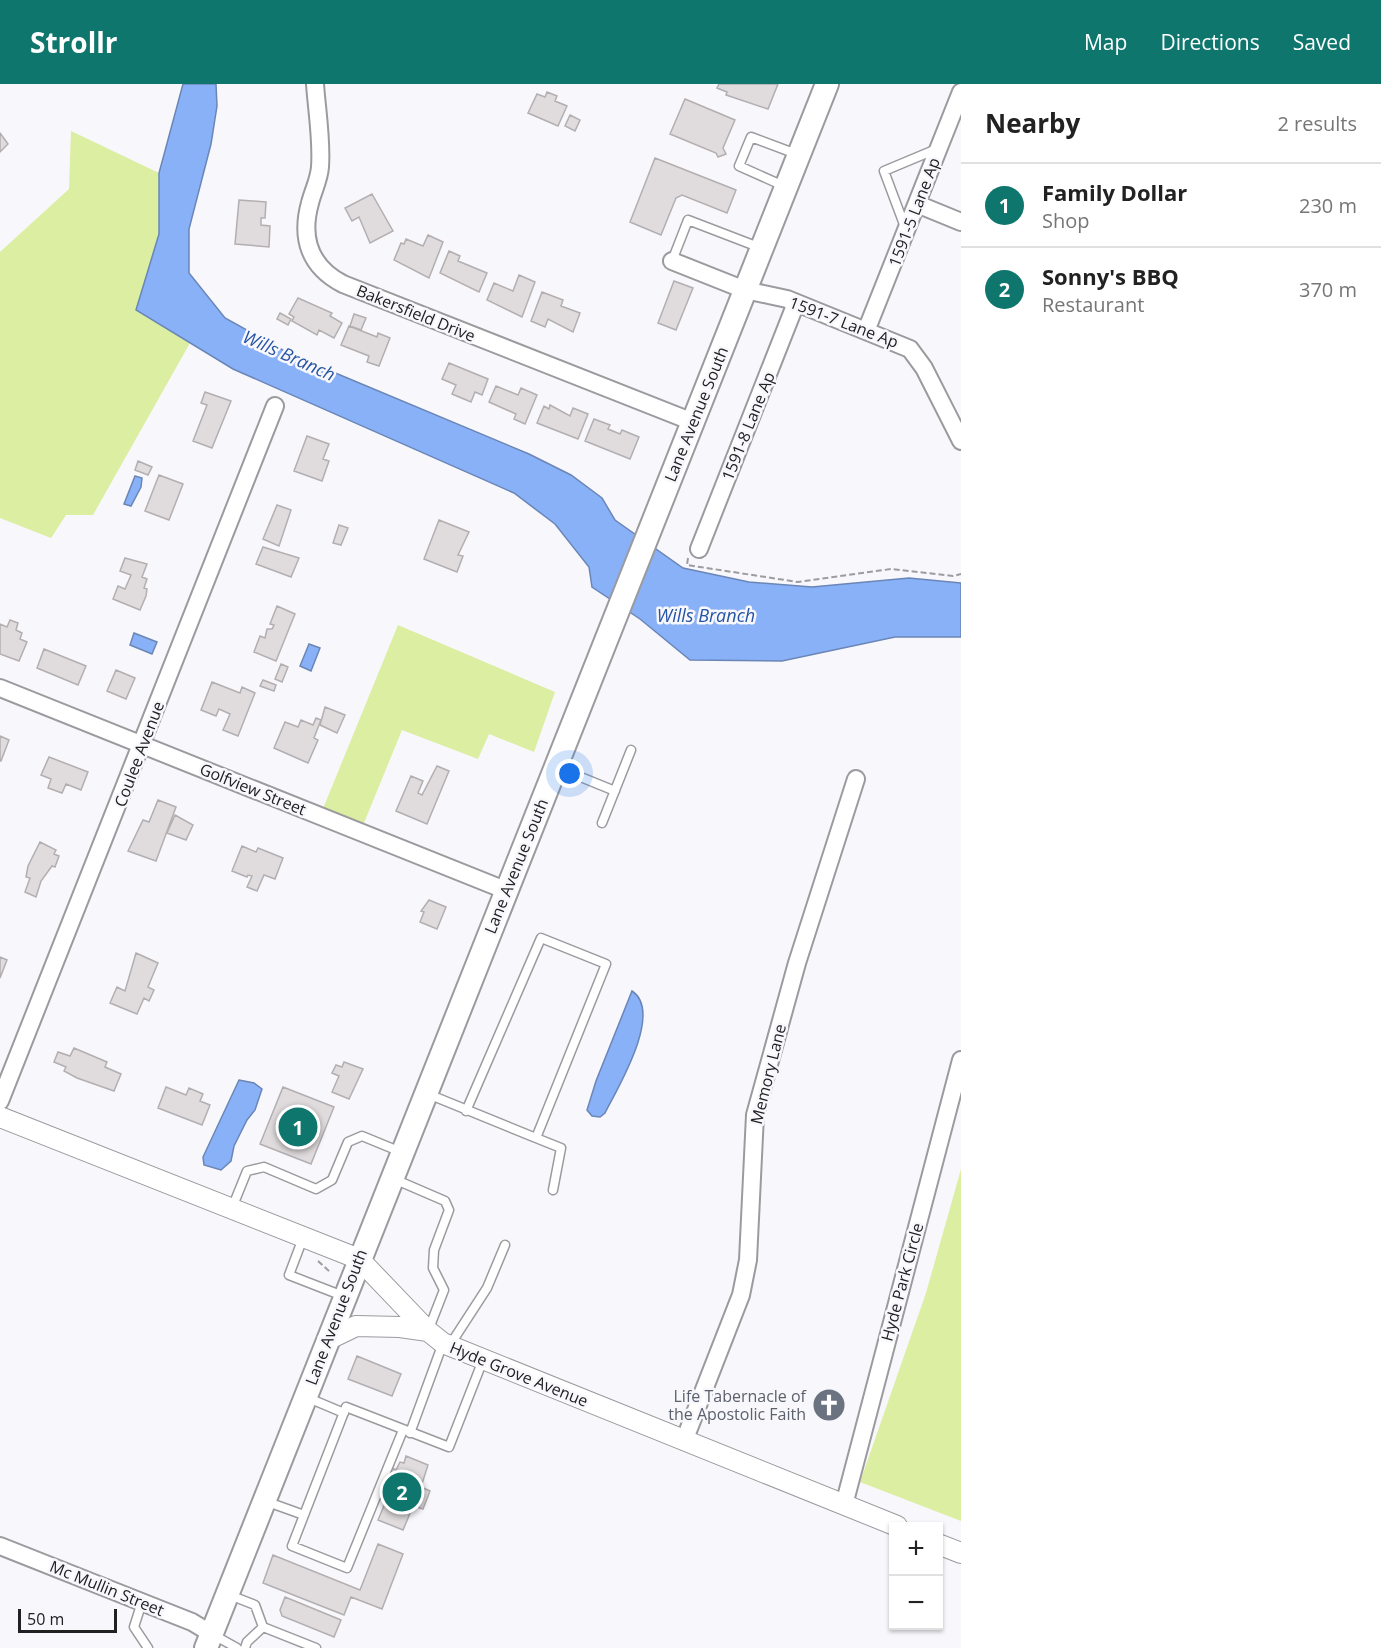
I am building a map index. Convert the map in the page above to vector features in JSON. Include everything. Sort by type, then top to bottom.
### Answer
[{"type":"main road","name":"Lane Avenue South","points":[[209,1641],[401,1152],[827,84]]},
{"type":"street","name":"Bakersfield Drive","points":[[315,84],[321,148],[319,171],[309,204],[305,234],[308,249],[325,274],[343,284],[693,422]]},
{"type":"street","name":"1591-5 Lane Ap","points":[[866,331],[961,92]]},
{"type":"street","points":[[917,204],[961,222]]},
{"type":"street","name":"1591-7 Lane Ap","points":[[672,261],[745,290],[796,303],[902,344],[915,354],[961,441]]},
{"type":"street","name":"1591-8 Lane Ap","points":[[699,549],[796,303]]},
{"type":"street","name":"Coulee Avenue","points":[[0,1101],[143,744],[275,405]]},
{"type":"street","name":"Golfview Street","points":[[0,688],[506,890]]},
{"type":"street","name":"Memory Lane","points":[[684,1441],[731,1326],[743,1288],[748,1260],[755,1115],[797,963],[856,779]]},
{"type":"street","name":"Hyde Park Circle","points":[[844,1505],[961,1060]]},
{"type":"street","name":"Hyde Grove Avenue","points":[[0,1117],[359,1259],[440,1340],[483,1360],[889,1524]]},
{"type":"street","points":[[327,1340],[356,1326],[400,1327],[440,1340]]},
{"type":"street","points":[[943,1546],[961,1553]]},
{"type":"street","name":"Mc Mullin Street","points":[[2,1548],[192,1622],[209,1641]]},
{"type":"lane","points":[[787,187],[740,166],[743,156],[752,137],[799,156]]},
{"type":"lane","points":[[906,231],[884,171],[939,148]]},
{"type":"lane","points":[[672,261],[688,220],[762,249]]},
{"type":"lane","points":[[602,823],[631,750]]},
{"type":"lane","points":[[555,766],[615,791]]},
{"type":"lane","points":[[466,1111],[541,938],[606,964],[536,1138]]},
{"type":"lane","points":[[425,1092],[466,1111],[561,1148],[553,1190]]},
{"type":"lane","points":[[232,1209],[248,1171],[264,1167],[316,1189],[333,1180],[348,1142],[362,1136],[401,1152]]},
{"type":"lane","points":[[391,1178],[445,1201],[449,1210],[434,1250],[433,1268],[444,1290],[440,1340],[406,1431],[347,1568],[292,1546],[346,1407],[406,1431],[449,1447],[483,1360]]},
{"type":"lane","points":[[303,1238],[289,1275],[344,1297]]},
{"type":"lane","points":[[440,1340],[487,1288],[505,1245]]},
{"type":"lane","points":[[305,1396],[344,1413]]},
{"type":"lane","points":[[264,1501],[304,1515]]},
{"type":"lane","points":[[227,1593],[255,1605],[263,1627],[316,1648]]},
{"type":"lane","points":[[142,1602],[134,1627],[148,1648]]},
{"type":"lane","points":[[245,1648],[247,1642],[263,1627]]},
{"type":"lane","points":[[209,1641],[237,1648]]},
{"type":"path","points":[[699,549],[688,556],[687,565],[798,582],[891,569],[953,576],[961,574]]},
{"type":"path","points":[[316,1259],[330,1272]]},
{"type":"green space","points":[[71,131],[159,173],[159,234],[136,310],[190,343],[93,515],[66,515],[51,538],[0,518],[0,252],[69,189]]},
{"type":"green space","points":[[398,625],[555,692],[534,752],[489,734],[478,759],[402,730],[364,823],[322,811]]},
{"type":"green space","points":[[961,1169],[961,1521],[860,1482],[926,1293]]},
{"type":"water","name":"Wills Branch","points":[[183,84],[216,84],[217,106],[211,144],[189,229],[189,273],[225,318],[290,354],[529,454],[571,475],[602,498],[615,520],[683,568],[749,582],[812,587],[909,578],[961,583],[961,637],[895,637],[782,661],[690,660],[640,619],[592,587],[589,567],[555,524],[514,493],[233,369],[136,310],[159,234],[159,173]]},
{"type":"water","points":[[135,476],[142,478],[141,487],[131,506],[124,504]]},
{"type":"water","points":[[134,633],[157,642],[152,654],[130,645]]},
{"type":"water","points":[[309,644],[320,648],[311,671],[300,666]]},
{"type":"water","points":[[632,991],[641,1001],[643,1016],[641,1033],[627,1069],[605,1113],[600,1117],[592,1116],[587,1110],[596,1081]]},
{"type":"water","points":[[239,1080],[254,1083],[262,1089],[255,1110],[247,1120],[234,1146],[231,1161],[221,1170],[204,1165],[203,1157]]},
{"type":"building","points":[[719,84],[778,84],[768,109],[726,95],[727,92],[717,88]]},
{"type":"building","points":[[547,92],[557,96],[555,101],[567,106],[558,126],[528,113],[537,94],[545,97]]},
{"type":"building","points":[[685,99],[735,120],[723,148],[726,154],[718,157],[716,153],[670,134]]},
{"type":"building","points":[[570,115],[580,120],[575,131],[565,126]]},
{"type":"building","points":[[0,133],[8,144],[0,152]]},
{"type":"building","points":[[655,158],[736,190],[727,213],[682,195],[676,198],[661,235],[630,222]]},
{"type":"building","points":[[372,194],[393,231],[370,243],[359,217],[352,221],[345,208]]},
{"type":"building","points":[[239,200],[266,202],[265,218],[261,218],[261,225],[270,226],[269,247],[235,244]]},
{"type":"building","points":[[428,235],[443,242],[429,278],[394,260],[401,243],[404,244],[406,239],[423,246]]},
{"type":"building","points":[[449,251],[460,256],[458,261],[487,273],[479,292],[440,273]]},
{"type":"building","points":[[519,275],[535,282],[522,317],[487,300],[494,283],[513,291]]},
{"type":"building","points":[[674,281],[693,288],[676,330],[658,323]]},
{"type":"building","points":[[542,292],[563,300],[561,306],[580,313],[573,332],[548,319],[545,327],[531,321]]},
{"type":"building","points":[[298,298],[332,313],[330,316],[342,323],[334,338],[319,330],[317,335],[292,321],[294,317],[289,314]]},
{"type":"building","points":[[280,313],[291,319],[288,325],[277,319]]},
{"type":"building","points":[[354,314],[366,318],[361,330],[350,326]]},
{"type":"building","points":[[349,326],[377,337],[378,333],[390,338],[379,366],[367,362],[369,356],[341,345]]},
{"type":"building","points":[[449,363],[488,379],[482,395],[475,392],[471,402],[452,394],[456,385],[442,379]]},
{"type":"building","points":[[496,386],[518,395],[521,388],[537,395],[525,424],[514,419],[516,414],[489,402]]},
{"type":"building","points":[[205,392],[231,401],[212,448],[193,441],[207,405],[201,403]]},
{"type":"building","points":[[550,405],[570,416],[573,408],[588,414],[578,439],[537,423],[544,406],[549,409]]},
{"type":"building","points":[[594,419],[610,425],[608,429],[620,434],[622,430],[639,437],[630,459],[585,441]]},
{"type":"building","points":[[307,436],[329,444],[323,459],[329,461],[322,481],[294,471]]},
{"type":"building","points":[[138,461],[152,467],[148,475],[135,470]]},
{"type":"building","points":[[159,475],[183,484],[169,520],[145,511]]},
{"type":"building","points":[[277,505],[291,510],[279,546],[263,539]]},
{"type":"building","points":[[439,520],[469,532],[458,555],[463,556],[457,572],[424,559]]},
{"type":"building","points":[[339,525],[348,528],[341,545],[333,543]]},
{"type":"building","points":[[263,547],[299,558],[291,577],[256,564]]},
{"type":"building","points":[[125,558],[147,564],[142,577],[147,579],[144,588],[147,589],[146,596],[140,610],[113,599],[118,586],[125,589],[131,575],[120,571]]},
{"type":"building","points":[[277,606],[295,614],[276,661],[254,652],[260,636],[265,638],[267,629],[272,629],[274,625],[270,624]]},
{"type":"building","points":[[10,620],[18,623],[16,630],[22,633],[20,639],[27,642],[19,661],[0,654],[0,624],[7,627]]},
{"type":"building","points":[[44,649],[86,666],[78,685],[37,668]]},
{"type":"building","points":[[281,664],[288,667],[282,682],[275,679]]},
{"type":"building","points":[[116,670],[135,678],[126,699],[107,691]]},
{"type":"building","points":[[263,680],[276,685],[274,691],[260,686]]},
{"type":"building","points":[[212,682],[240,693],[242,687],[255,693],[238,736],[223,730],[230,714],[219,709],[216,716],[201,710]]},
{"type":"building","points":[[325,707],[345,715],[337,733],[320,725]]},
{"type":"building","points":[[316,718],[321,720],[314,738],[318,740],[308,763],[274,748],[285,722],[298,727],[301,720],[313,725]]},
{"type":"building","points":[[0,736],[9,740],[1,761],[0,761]]},
{"type":"building","points":[[49,757],[88,772],[81,790],[66,784],[62,793],[48,788],[51,779],[41,775]]},
{"type":"building","points":[[437,766],[449,771],[427,824],[396,811],[411,776],[423,781],[418,793],[422,795]]},
{"type":"building","points":[[158,800],[176,807],[156,861],[128,851],[143,820],[149,822]]},
{"type":"building","points":[[175,815],[193,825],[186,840],[167,833]]},
{"type":"building","points":[[40,842],[56,850],[54,854],[59,856],[55,867],[52,866],[41,881],[36,897],[25,892],[30,878],[26,877],[28,866]]},
{"type":"building","points":[[242,846],[256,852],[258,848],[283,858],[275,879],[264,875],[257,891],[247,887],[252,876],[247,877],[232,871]]},
{"type":"building","points":[[429,900],[446,907],[437,929],[420,922],[424,912],[421,911]]},
{"type":"building","points":[[136,953],[158,963],[148,987],[154,990],[149,1001],[144,998],[137,1014],[110,1003],[117,987],[125,991]]},
{"type":"building","points":[[0,957],[7,960],[0,978]]},
{"type":"building","points":[[74,1048],[107,1062],[105,1067],[121,1074],[114,1091],[77,1078],[64,1071],[66,1067],[54,1062],[58,1052],[70,1056]]},
{"type":"building","points":[[344,1062],[363,1069],[349,1099],[332,1092],[339,1076],[332,1073],[336,1065],[342,1067]]},
{"type":"building","points":[[166,1087],[186,1095],[189,1088],[203,1094],[200,1101],[210,1105],[202,1125],[158,1108]]},
{"type":"building","points":[[283,1087],[334,1107],[311,1164],[260,1144]]},
{"type":"building","points":[[357,1356],[401,1374],[392,1396],[348,1379]]},
{"type":"building","points":[[406,1456],[428,1465],[421,1487],[430,1491],[423,1509],[414,1506],[403,1530],[378,1520],[386,1501],[379,1499],[392,1468],[396,1470],[400,1462],[404,1463]]},
{"type":"building","points":[[378,1544],[403,1554],[382,1609],[351,1597],[344,1615],[263,1583],[273,1555],[360,1590]]},
{"type":"building","points":[[285,1597],[341,1620],[334,1637],[282,1616],[280,1610]]},
{"type":"place","name":"Family Dollar","points":[[298,1127]]},
{"type":"place","name":"Life Tabernacle of the Apostolic Faith","points":[[829,1405]]},
{"type":"place","name":"Sonny's BBQ","points":[[402,1492]]}]
